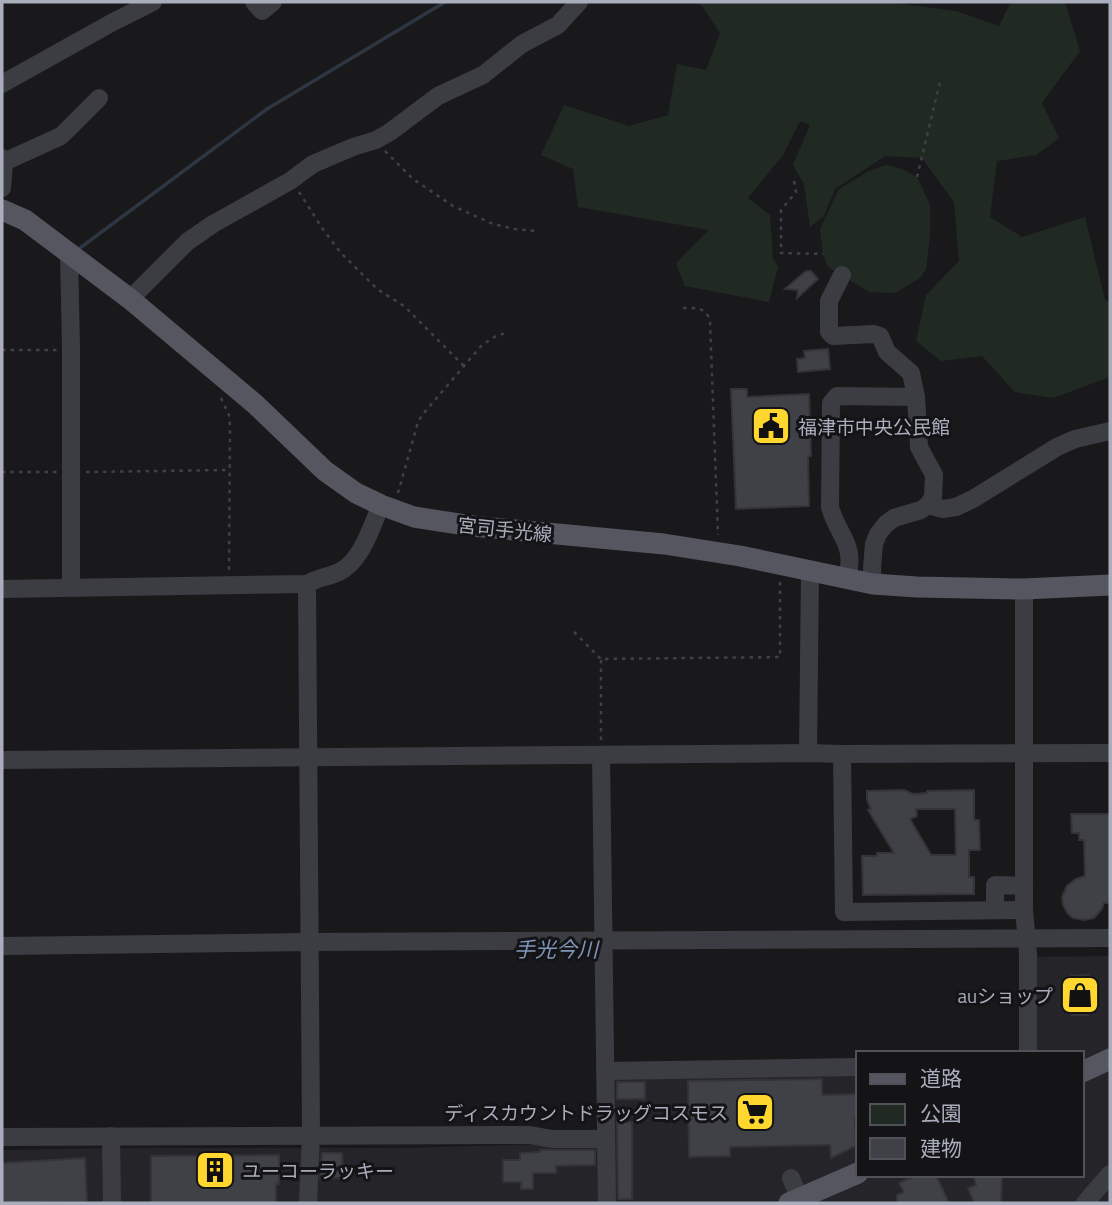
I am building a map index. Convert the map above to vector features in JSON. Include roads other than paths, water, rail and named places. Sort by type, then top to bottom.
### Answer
[{"type":"main road","name":"宮司手光線","points":[[2,210],[24,220],[130,299],[255,404],[325,471],[356,493],[414,517],[664,544],[873,584],[1024,589],[1110,585]]},
{"type":"main road","points":[[1084,1071],[1110,1059]]},
{"type":"main road","points":[[807,1199],[856,1174]]},
{"type":"street","points":[[3,78],[153,2]]},
{"type":"street","points":[[254,2],[262,11],[272,2]]},
{"type":"street","points":[[130,299],[187,242],[213,224],[290,181],[313,164],[390,132],[438,96],[483,75],[523,44],[558,25],[579,2]]},
{"type":"street","points":[[2,188],[3,160],[61,136],[99,98]]},
{"type":"street","points":[[69,253],[71,587]]},
{"type":"street","points":[[842,275],[830,301],[829,332],[833,336],[880,336],[887,352],[911,373],[916,397],[919,447],[934,475],[933,497],[928,505],[921,510],[894,517],[878,534],[874,544],[873,584]]},
{"type":"street","points":[[847,579],[851,564],[847,541],[834,522],[830,507],[831,403],[837,396],[916,397]]},
{"type":"street","points":[[928,505],[943,509],[956,507],[1057,447],[1074,439],[1110,431]]},
{"type":"street","points":[[2,589],[307,584],[340,572],[354,561],[387,507]]},
{"type":"street","points":[[808,752],[810,572]]},
{"type":"street","points":[[307,584],[310,948],[308,1203]]},
{"type":"street","points":[[1024,589],[1024,910],[1028,1051]]},
{"type":"street","points":[[2,760],[808,752],[1110,753]]},
{"type":"street","points":[[842,754],[844,912],[1024,910]]},
{"type":"street","points":[[601,755],[607,1203]]},
{"type":"street","points":[[995,910],[995,885],[1024,886]]},
{"type":"street","points":[[2,946],[310,948],[1026,944],[1110,938]]},
{"type":"street","points":[[605,1071],[856,1067]]},
{"type":"street","points":[[7,1142],[433,1140],[530,1135],[552,1139],[606,1139]]},
{"type":"street","points":[[111,1141],[112,1203]]},
{"type":"street","points":[[1085,1203],[1110,1175]]},
{"type":"street","points":[[791,1178],[807,1199]]},
{"type":"waterway","points":[[76,251],[267,109],[445,2]]},
{"type":"place","name":"福津市中央公民館","points":[[771,426]]},
{"type":"place","name":"auショップ","points":[[1080,995]]},
{"type":"place","name":"ディスカウントドラッグコスモス","points":[[755,1112]]},
{"type":"place","name":"ユーコーラッキー","points":[[215,1170]]},
{"type":"water label","name":"手光今川","points":[[556,949]]}]
